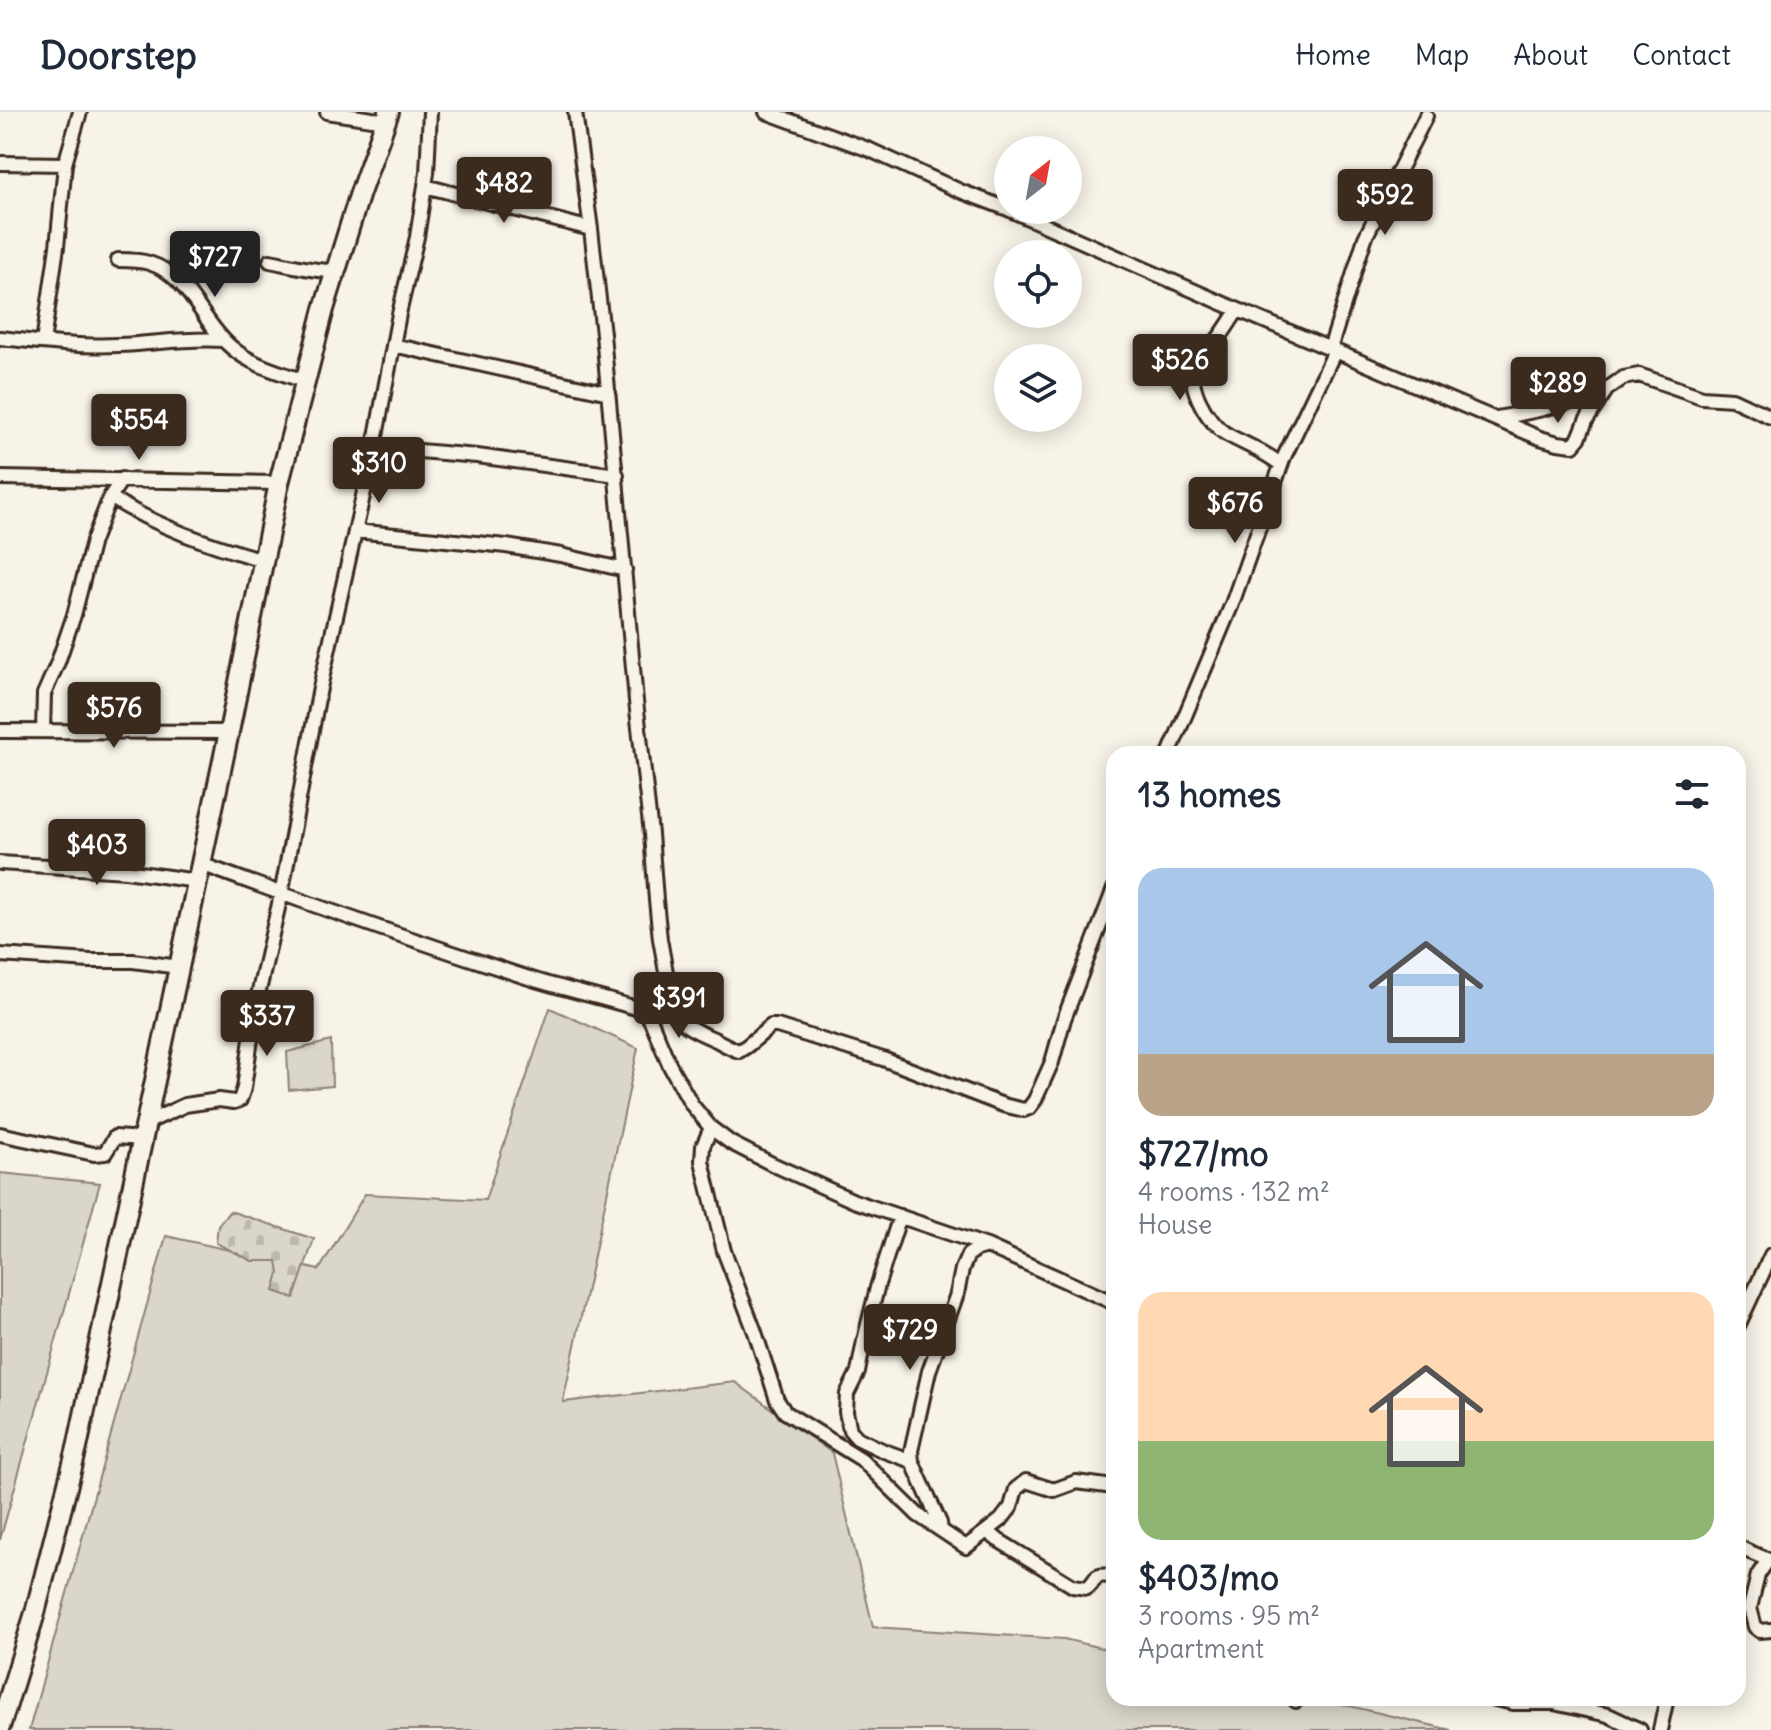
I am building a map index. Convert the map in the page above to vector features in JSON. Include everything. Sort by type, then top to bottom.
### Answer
[{"type":"highway","points":[[0,1727],[35,1613],[77,1448],[279,483],[335,271],[388,116]]},
{"type":"street","points":[[43,342],[65,164],[80,112]]},
{"type":"street","points":[[327,112],[372,119],[388,116]]},
{"type":"street","points":[[0,1134],[94,1154],[105,1153],[115,1137],[144,1131],[185,1105],[240,1100],[247,1073],[256,1004],[281,895],[320,688],[417,237],[425,186],[430,112]]},
{"type":"street","points":[[575,112],[609,393],[660,939],[674,1009],[681,1022],[694,1032],[739,1051],[771,1026],[777,1026],[870,1054],[1003,1105],[1024,1110],[1035,1100],[1052,1062],[1064,1019],[1106,910]]},
{"type":"street","points":[[766,112],[870,150],[994,204]]},
{"type":"street","points":[[1172,746],[1232,604],[1281,465],[1332,350],[1365,238],[1426,116]]},
{"type":"street","points":[[0,163],[65,164]]},
{"type":"street","points":[[425,186],[591,229]]},
{"type":"street","points":[[1041,224],[1540,438],[1573,445],[1607,389]]},
{"type":"street","points":[[118,260],[147,262],[163,269],[185,289],[223,340],[244,357],[304,381]]},
{"type":"street","points":[[270,261],[325,272],[335,271]]},
{"type":"street","points":[[1238,310],[1217,340],[1198,355],[1194,364],[1194,390],[1204,411],[1223,433],[1260,450],[1281,465]]},
{"type":"street","points":[[0,338],[117,345],[186,338],[223,340]]},
{"type":"street","points":[[393,345],[609,393]]},
{"type":"street","points":[[1497,418],[1571,403],[1607,389],[1623,378],[1645,376],[1702,397],[1732,399],[1771,417]]},
{"type":"street","points":[[374,447],[477,456],[617,475]]},
{"type":"street","points":[[0,478],[279,483]]},
{"type":"street","points":[[43,731],[44,694],[74,615],[93,541],[110,497],[122,479]]},
{"type":"street","points":[[110,497],[133,512],[180,533],[263,560]]},
{"type":"street","points":[[355,531],[506,546],[625,570]]},
{"type":"street","points":[[0,731],[229,732]]},
{"type":"street","points":[[0,863],[199,873],[281,895],[537,981],[639,1009],[651,1021],[679,1084],[700,1116],[711,1128],[744,1150],[854,1201],[987,1246],[1106,1299]]},
{"type":"street","points":[[0,955],[133,961],[179,967]]},
{"type":"street","points":[[711,1128],[703,1146],[702,1161],[724,1251],[781,1408],[792,1418],[861,1459],[918,1515],[967,1548],[1007,1514],[1016,1489],[1026,1481],[1054,1490],[1076,1482],[1106,1486]]},
{"type":"street","points":[[900,1216],[878,1284],[858,1372],[847,1394],[846,1412],[850,1430],[857,1438],[912,1461]]},
{"type":"street","points":[[941,1530],[912,1461],[911,1451],[929,1371],[957,1294],[962,1269],[968,1255],[987,1246]]},
{"type":"street","points":[[1746,1309],[1771,1255]]},
{"type":"street","points":[[987,1531],[1073,1586],[1087,1588],[1096,1576],[1106,1576]]},
{"type":"street","points":[[1746,1550],[1770,1560],[1758,1575],[1750,1608],[1755,1627],[1760,1631],[1771,1630]]},
{"type":"street","points":[[1568,1706],[1608,1715],[1640,1730]]},
{"type":"street","points":[[1660,1730],[1665,1706]]},
{"type":"green space","points":[[550,1008],[638,1048],[563,1402],[735,1382],[832,1453],[873,1627],[1064,1639],[1106,1649],[1106,1706],[1350,1706],[1451,1730],[29,1730],[166,1236],[319,1270],[365,1194],[485,1200]]},
{"type":"green space","points":[[331,1041],[332,1086],[289,1090],[287,1052]]},
{"type":"green space","points":[[0,1173],[100,1183],[0,1540]]},
{"type":"green space","points":[[230,1211],[314,1239],[294,1298],[274,1291],[279,1273],[277,1261],[252,1261],[216,1243],[218,1225]]}]
